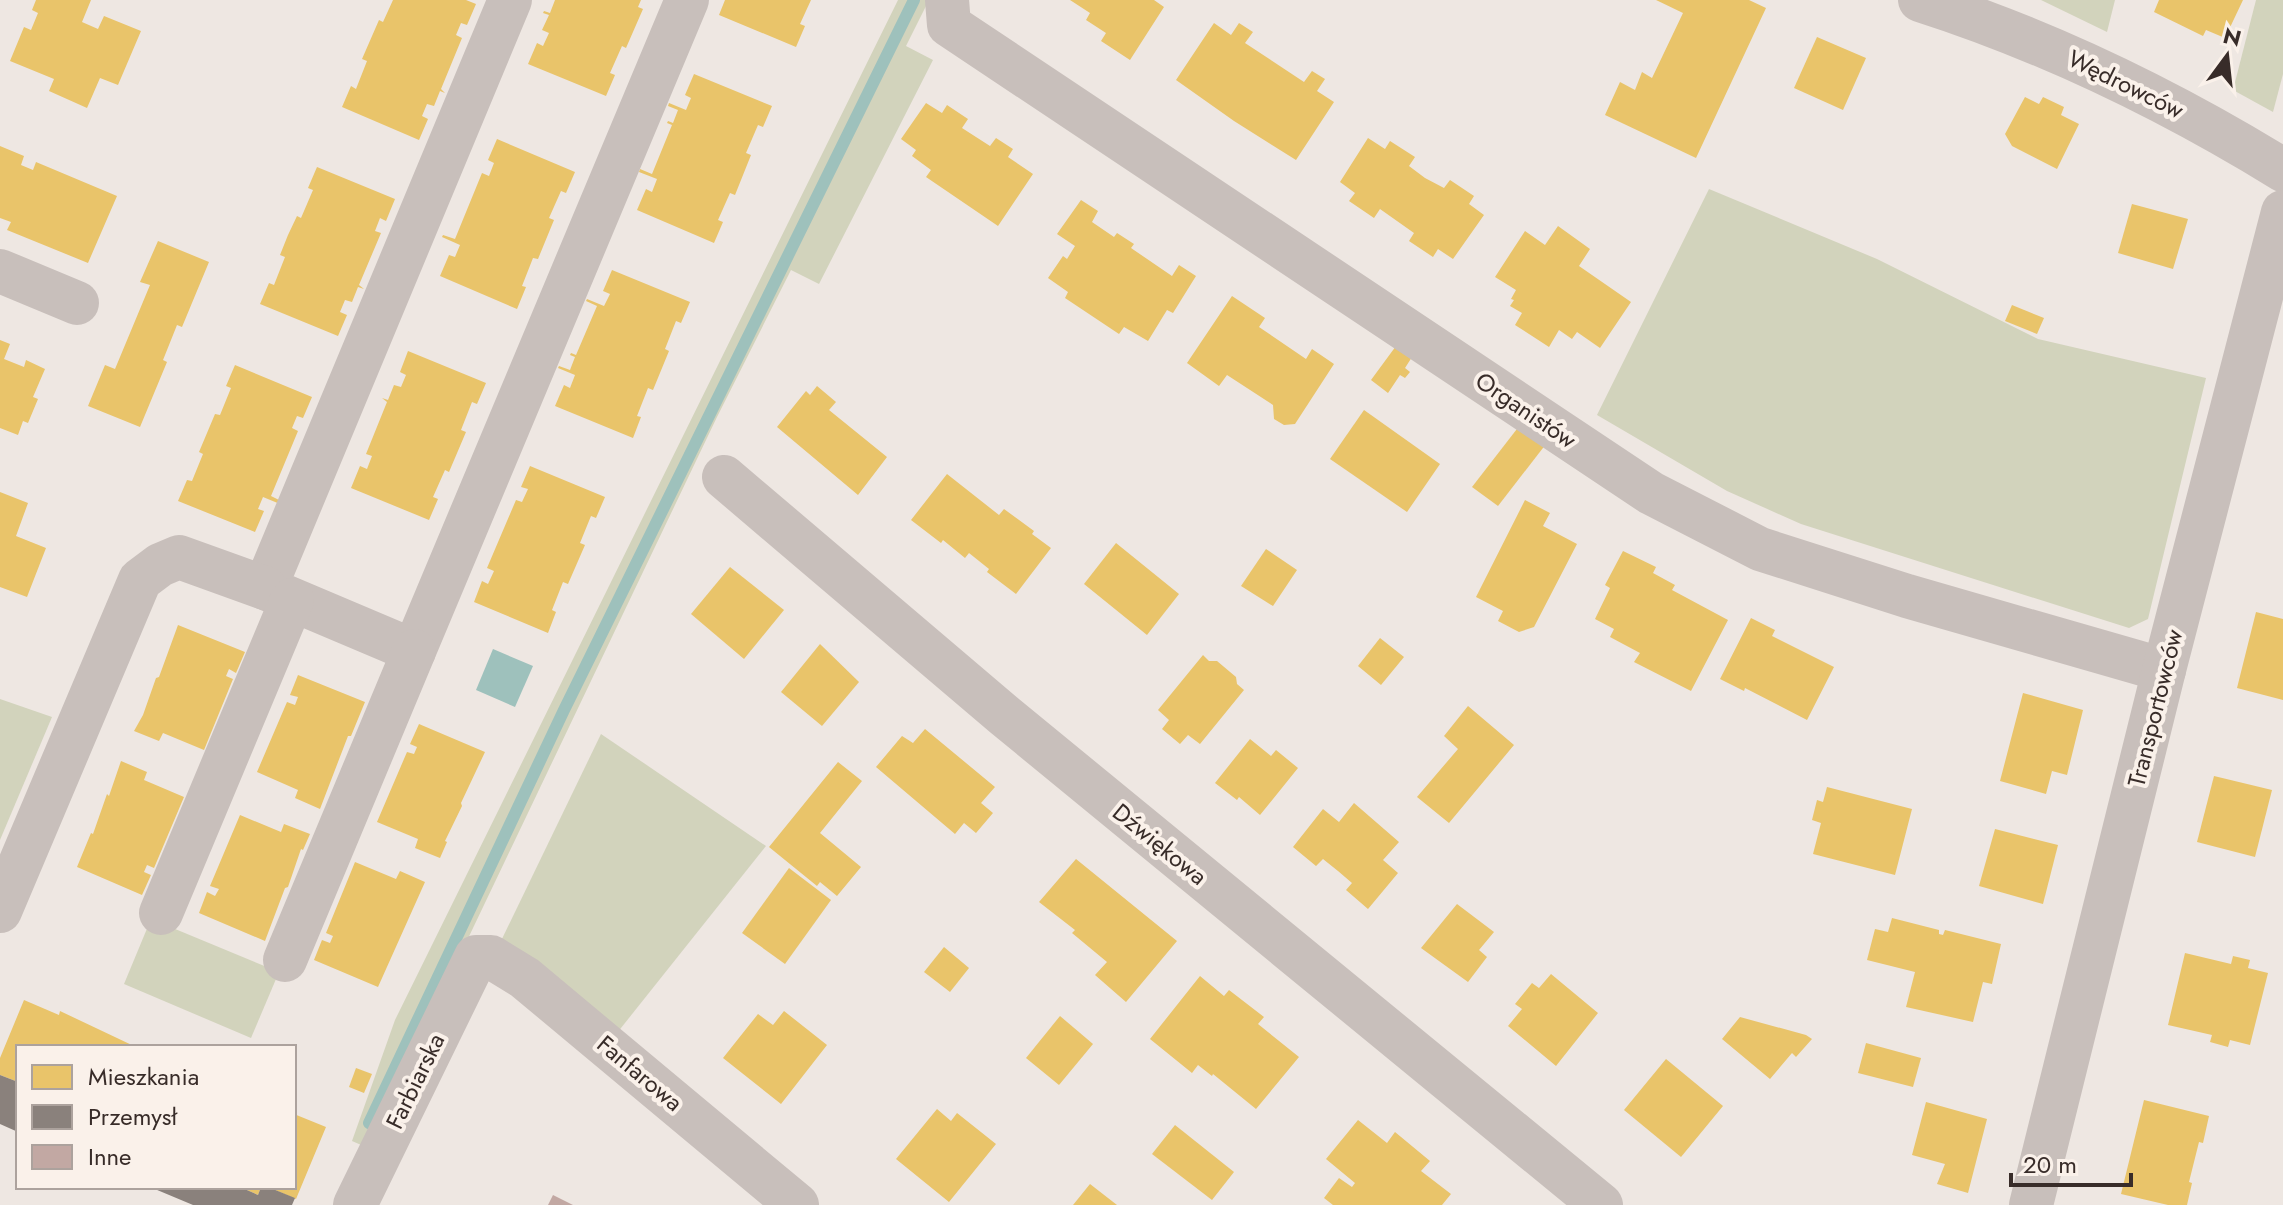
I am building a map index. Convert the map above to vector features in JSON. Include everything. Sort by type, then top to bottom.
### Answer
[{"type":"street","points":[[161,913],[278,594],[510,0]]},
{"type":"street","points":[[285,960],[687,0]]},
{"type":"street","name":"Wędrowców","points":[[1920,0],[1963,7],[2054,48],[2219,131],[2283,170]]},
{"type":"street","name":"Organistów","points":[[948,12],[1651,493],[1760,549],[1907,596],[2164,670]]},
{"type":"street","name":"Transportowców","points":[[2031,1205],[2164,670],[2283,212]]},
{"type":"street","points":[[0,271],[77,303]]},
{"type":"street","name":"Dźwiękowa","points":[[724,477],[1005,716],[1601,1205]]},
{"type":"street","points":[[0,911],[140,580],[160,565],[179,557],[278,594],[414,651]]},
{"type":"street","name":"Farbiarska","points":[[355,1205],[476,957]]},
{"type":"street","name":"Fanfarowa","points":[[476,957],[491,957],[525,978],[797,1205]]},
{"type":"green space","points":[[898,0],[929,0],[906,46],[933,60],[819,284],[791,270],[717,417],[368,1148],[352,1141],[395,1020]]},
{"type":"green space","points":[[2041,0],[2115,0],[2107,32]]},
{"type":"green space","points":[[2256,0],[2283,0],[2283,74],[2273,112],[2233,90]]},
{"type":"green space","points":[[1709,189],[1877,259],[2038,339],[2206,378],[2148,619],[2129,628],[1801,524],[1727,491],[1597,415]]},
{"type":"green space","points":[[0,699],[52,717],[0,840]]},
{"type":"green space","points":[[601,734],[766,846],[617,1033],[500,943]]},
{"type":"green space","points":[[151,919],[279,972],[251,1038],[124,984]]},
{"type":"water","points":[[493,649],[533,666],[515,707],[476,690]]},
{"type":"building: Mieszkania","points":[[36,0],[91,0],[82,22],[98,29],[104,16],[141,31],[118,85],[100,78],[87,108],[49,91],[54,79],[10,61],[24,27],[31,30],[38,13],[32,10]]},
{"type":"building: Mieszkania","points":[[393,0],[466,0],[476,4],[467,25],[461,23],[456,35],[462,38],[441,89],[445,93],[440,91],[434,106],[427,104],[422,116],[428,119],[419,140],[342,107],[351,86],[356,89],[367,61],[362,59],[379,20],[383,22]]},
{"type":"building: Mieszkania","points":[[555,0],[641,0],[638,7],[643,9],[626,48],[622,46],[610,73],[615,75],[606,96],[528,64],[537,43],[543,46],[549,33],[542,30],[549,15],[543,13],[550,13]]},
{"type":"building: Mieszkania","points":[[725,0],[811,0],[800,24],[805,26],[796,47],[719,15]]},
{"type":"building: Mieszkania","points":[[1070,0],[1154,0],[1164,7],[1130,60],[1101,41],[1106,33],[1086,20],[1090,13]]},
{"type":"building: Mieszkania","points":[[1656,0],[1749,0],[1766,8],[1696,158],[1605,115],[1620,82],[1635,90],[1642,72],[1652,78],[1683,13]]},
{"type":"building: Mieszkania","points":[[2159,0],[2243,0],[2225,38],[2206,30],[2203,36],[2154,12]]},
{"type":"building: Mieszkania","points":[[1214,23],[1231,35],[1239,23],[1253,32],[1245,43],[1304,82],[1312,71],[1325,79],[1317,91],[1334,102],[1296,160],[1176,80]]},
{"type":"building: Mieszkania","points":[[1817,37],[1866,58],[1843,110],[1794,88]]},
{"type":"building: Mieszkania","points":[[694,74],[772,106],[763,127],[758,125],[746,153],[751,155],[735,195],[730,193],[718,220],[723,222],[714,243],[637,210],[646,189],[652,192],[657,179],[639,172],[640,169],[652,174],[672,125],[667,123],[673,123],[678,110],[668,106],[669,103],[686,110],[691,98],[685,95]]},
{"type":"building: Mieszkania","points":[[2025,97],[2039,104],[2043,97],[2064,107],[2061,115],[2079,124],[2057,169],[2012,146],[2005,134]]},
{"type":"building: Mieszkania","points":[[926,103],[942,113],[947,105],[968,119],[962,128],[990,146],[996,138],[1013,149],[1008,157],[1033,174],[998,226],[926,177],[931,170],[912,156],[916,150],[901,139]]},
{"type":"building: Mieszkania","points":[[1368,138],[1385,149],[1390,141],[1415,157],[1409,166],[1425,178],[1444,188],[1450,180],[1474,196],[1469,204],[1484,215],[1453,259],[1438,249],[1433,257],[1409,241],[1414,233],[1380,209],[1374,218],[1349,201],[1355,193],[1340,182]]},
{"type":"building: Mieszkania","points":[[497,139],[575,172],[566,193],[561,191],[549,218],[554,220],[538,259],[533,258],[517,309],[440,276],[449,255],[455,257],[460,245],[442,237],[455,239],[482,173],[489,176],[494,163],[488,160]]},
{"type":"building: Mieszkania","points":[[0,146],[24,156],[21,165],[33,170],[36,162],[117,196],[88,263],[7,230],[11,222],[0,218]]},
{"type":"building: Mieszkania","points":[[317,167],[395,199],[386,221],[380,218],[375,231],[381,233],[359,285],[364,289],[358,287],[352,302],[345,300],[340,312],[347,315],[338,336],[260,304],[269,283],[274,285],[285,257],[280,255],[297,216],[301,218],[313,190],[308,188]]},
{"type":"building: Mieszkania","points":[[1081,200],[1098,211],[1092,222],[1114,237],[1117,233],[1134,244],[1131,248],[1172,276],[1179,265],[1196,276],[1173,313],[1167,310],[1148,341],[1124,327],[1119,334],[1065,298],[1068,292],[1048,278],[1063,256],[1067,259],[1075,246],[1057,234]]},
{"type":"building: Mieszkania","points":[[2132,204],[2188,219],[2173,269],[2118,253]]},
{"type":"building: Mieszkania","points":[[1558,226],[1590,249],[1579,266],[1631,302],[1600,348],[1577,332],[1572,339],[1559,330],[1549,347],[1515,325],[1522,313],[1510,306],[1516,290],[1495,277],[1525,231],[1545,245]]},
{"type":"building: Mieszkania","points":[[158,241],[209,262],[182,327],[177,325],[163,360],[167,362],[140,427],[88,406],[105,365],[115,369],[150,285],[140,282]]},
{"type":"building: Mieszkania","points":[[612,270],[690,302],[681,323],[676,321],[665,349],[669,351],[653,390],[648,388],[637,416],[641,417],[633,438],[555,406],[564,385],[570,388],[575,375],[558,368],[570,370],[575,357],[570,355],[576,355],[597,306],[586,301],[604,306],[610,294],[603,291]]},
{"type":"building: Mieszkania","points":[[1232,296],[1265,318],[1259,327],[1306,359],[1312,349],[1334,364],[1295,424],[1284,425],[1274,419],[1273,405],[1227,375],[1219,386],[1187,363]]},
{"type":"building: Mieszkania","points":[[2012,305],[2044,318],[2037,334],[2005,321]]},
{"type":"building: Mieszkania","points":[[0,340],[10,344],[4,359],[24,367],[26,360],[45,369],[33,397],[38,399],[28,423],[23,421],[18,435],[0,428]]},
{"type":"building: Mieszkania","points":[[1396,346],[1412,357],[1405,368],[1410,372],[1405,378],[1400,375],[1388,393],[1371,380]]},
{"type":"building: Mieszkania","points":[[408,351],[486,383],[477,404],[472,402],[461,430],[466,432],[449,472],[445,470],[433,497],[438,499],[429,520],[351,488],[360,466],[367,469],[372,456],[366,454],[387,402],[382,398],[388,400],[394,385],[401,387],[406,375],[400,372]]},
{"type":"building: Mieszkania","points":[[235,365],[312,397],[303,418],[297,416],[292,428],[298,431],[271,496],[281,501],[280,504],[263,497],[258,509],[264,511],[255,532],[178,501],[187,480],[192,481],[203,454],[199,452],[215,414],[220,415],[231,388],[226,386]]},
{"type":"building: Mieszkania","points":[[817,386],[836,402],[829,410],[887,457],[858,495],[777,427],[806,391],[810,395]]},
{"type":"building: Mieszkania","points":[[1364,410],[1440,464],[1407,512],[1330,459]]},
{"type":"building: Mieszkania","points":[[1520,425],[1546,444],[1498,506],[1472,487]]},
{"type":"building: Mieszkania","points":[[530,466],[605,497],[596,518],[591,516],[580,543],[585,545],[568,584],[563,582],[552,610],[556,612],[548,633],[474,602],[482,581],[488,584],[494,571],[487,568],[516,500],[522,502],[528,489],[521,487]]},
{"type":"building: Mieszkania","points":[[947,474],[999,515],[1004,509],[1051,548],[1016,594],[987,572],[989,569],[969,553],[965,558],[911,520]]},
{"type":"building: Mieszkania","points":[[0,492],[28,503],[16,536],[46,548],[27,597],[0,587]]},
{"type":"building: Mieszkania","points":[[1525,500],[1550,513],[1543,526],[1577,544],[1534,627],[1519,632],[1498,621],[1503,611],[1476,597]]},
{"type":"building: Mieszkania","points":[[1116,543],[1179,594],[1147,635],[1084,584]]},
{"type":"building: Mieszkania","points":[[1266,549],[1297,570],[1273,606],[1241,586]]},
{"type":"building: Mieszkania","points":[[1623,551],[1656,567],[1653,573],[1675,585],[1672,590],[1728,620],[1691,691],[1634,662],[1640,653],[1610,637],[1614,629],[1595,619],[1610,588],[1605,585]]},
{"type":"building: Mieszkania","points":[[730,567],[784,610],[744,659],[691,614]]},
{"type":"building: Mieszkania","points":[[2256,612],[2283,619],[2283,700],[2237,688]]},
{"type":"building: Mieszkania","points":[[1751,618],[1775,630],[1772,636],[1834,667],[1807,720],[1745,688],[1744,691],[1720,679]]},
{"type":"building: Mieszkania","points":[[178,625],[245,652],[236,673],[229,669],[226,676],[233,679],[204,750],[163,733],[159,741],[134,731]]},
{"type":"building: Mieszkania","points":[[1380,638],[1404,657],[1381,685],[1358,666]]},
{"type":"building: Mieszkania","points":[[820,644],[859,682],[822,726],[781,692]]},
{"type":"building: Mieszkania","points":[[1203,655],[1209,661],[1217,661],[1236,677],[1237,684],[1244,690],[1200,744],[1188,735],[1180,744],[1162,729],[1169,720],[1158,710]]},
{"type":"building: Mieszkania","points":[[298,675],[365,702],[351,736],[348,736],[320,809],[295,798],[298,790],[257,772],[287,702],[295,705],[298,697],[290,695]]},
{"type":"building: Mieszkania","points":[[2023,693],[2083,710],[2067,775],[2052,771],[2046,794],[2000,781]]},
{"type":"building: Mieszkania","points":[[1468,706],[1514,745],[1449,823],[1417,797],[1458,749],[1444,736]]},
{"type":"building: Mieszkania","points":[[419,724],[485,752],[440,858],[415,848],[418,839],[377,822],[407,752],[414,754],[417,747],[410,744]]},
{"type":"building: Mieszkania","points":[[925,729],[995,787],[981,803],[993,813],[976,833],[964,823],[955,834],[876,767],[902,736],[913,743]]},
{"type":"building: Mieszkania","points":[[1250,739],[1271,756],[1276,750],[1298,768],[1260,815],[1239,797],[1237,800],[1215,783]]},
{"type":"building: Mieszkania","points":[[121,761],[147,772],[144,780],[184,797],[154,868],[147,865],[144,872],[151,875],[142,895],[77,867]]},
{"type":"building: Mieszkania","points":[[838,762],[862,781],[820,833],[861,867],[837,896],[820,882],[817,886],[769,847]]},
{"type":"building: Mieszkania","points":[[2214,776],[2272,790],[2255,857],[2197,842]]},
{"type":"building: Mieszkania","points":[[1827,787],[1912,809],[1895,875],[1813,854],[1821,823],[1812,820],[1817,800],[1823,802]]},
{"type":"building: Mieszkania","points":[[1354,803],[1399,842],[1383,860],[1398,873],[1368,909],[1346,890],[1352,883],[1338,871],[1323,859],[1316,866],[1293,847],[1323,809],[1339,822]]},
{"type":"building: Mieszkania","points":[[240,815],[281,832],[284,824],[310,834],[301,849],[265,941],[199,913],[207,892],[215,896],[219,889],[210,886]]},
{"type":"building: Mieszkania","points":[[1995,829],[2058,845],[2043,904],[1979,886]]},
{"type":"building: Mieszkania","points":[[1076,859],[1177,941],[1126,1002],[1095,975],[1107,962],[1072,933],[1075,930],[1039,902]]},
{"type":"building: Mieszkania","points":[[355,862],[396,879],[400,871],[425,882],[378,987],[314,960],[322,940],[330,943],[333,936],[326,933]]},
{"type":"building: Mieszkania","points":[[789,868],[831,900],[785,964],[742,933]]},
{"type":"building: Mieszkania","points":[[1457,904],[1494,932],[1479,950],[1487,957],[1468,982],[1421,948]]},
{"type":"building: Mieszkania","points":[[1892,918],[1939,930],[1939,934],[1943,935],[1945,930],[2001,944],[1992,984],[1983,982],[1973,1022],[1906,1007],[1915,972],[1867,960],[1875,929],[1888,932]]},
{"type":"building: Mieszkania","points":[[944,947],[969,968],[950,992],[924,972]]},
{"type":"building: Mieszkania","points":[[2185,953],[2231,964],[2233,956],[2250,960],[2248,968],[2268,973],[2250,1045],[2230,1040],[2228,1047],[2210,1042],[2212,1035],[2168,1025]]},
{"type":"building: Mieszkania","points":[[1551,974],[1598,1013],[1556,1066],[1508,1026],[1522,1009],[1515,1004],[1532,983],[1539,988]]},
{"type":"building: Mieszkania","points":[[1200,976],[1224,996],[1229,990],[1264,1017],[1258,1024],[1299,1057],[1256,1109],[1213,1074],[1198,1065],[1192,1073],[1150,1039]]},
{"type":"building: Mieszkania","points":[[24,1000],[59,1015],[60,1011],[132,1045],[16,1045],[16,1081],[0,1075],[0,1058]]},
{"type":"building: Mieszkania","points":[[784,1011],[827,1045],[781,1104],[723,1058],[758,1014],[773,1025]]},
{"type":"building: Mieszkania","points":[[1060,1016],[1093,1044],[1059,1085],[1026,1058]]},
{"type":"building: Mieszkania","points":[[1740,1017],[1812,1039],[1796,1057],[1792,1053],[1770,1079],[1722,1039]]},
{"type":"building: Mieszkania","points":[[1866,1043],[1921,1058],[1913,1087],[1858,1073]]},
{"type":"building: Mieszkania","points":[[1666,1059],[1723,1106],[1681,1157],[1624,1110]]},
{"type":"building: Mieszkania","points":[[356,1068],[372,1074],[364,1093],[349,1087]]},
{"type":"building: Mieszkania","points":[[2144,1100],[2209,1116],[2189,1182],[2192,1183],[2187,1205],[2168,1205],[2121,1194]]},
{"type":"building: Mieszkania","points":[[1926,1102],[1987,1119],[1968,1193],[1937,1184],[1945,1164],[1912,1155]]},
{"type":"building: Mieszkania","points":[[937,1109],[951,1121],[957,1113],[996,1144],[949,1202],[896,1159]]},
{"type":"building: Mieszkania","points":[[296,1115],[326,1127],[296,1199],[273,1189],[296,1189]]},
{"type":"building: Mieszkania","points":[[1358,1120],[1387,1143],[1395,1132],[1430,1161],[1421,1171],[1451,1194],[1442,1205],[1333,1205],[1324,1198],[1339,1178],[1352,1187],[1355,1183],[1326,1159]]},
{"type":"building: Mieszkania","points":[[1175,1125],[1234,1172],[1212,1200],[1152,1154]]},
{"type":"building: Mieszkania","points":[[1090,1184],[1117,1205],[1073,1205]]},
{"type":"building: Mieszkania","points":[[244,1189],[260,1189],[258,1195]]},
{"type":"building: Przemysł","points":[[0,1075],[16,1081],[16,1131],[0,1124]]},
{"type":"building: Przemysł","points":[[155,1189],[244,1189],[258,1195],[260,1189],[273,1189],[295,1198],[292,1205],[193,1205]]},
{"type":"building: Inne","points":[[553,1195],[573,1205],[548,1205]]},
{"type":"waterway","points":[[369,1123],[564,710],[914,0]]}]
